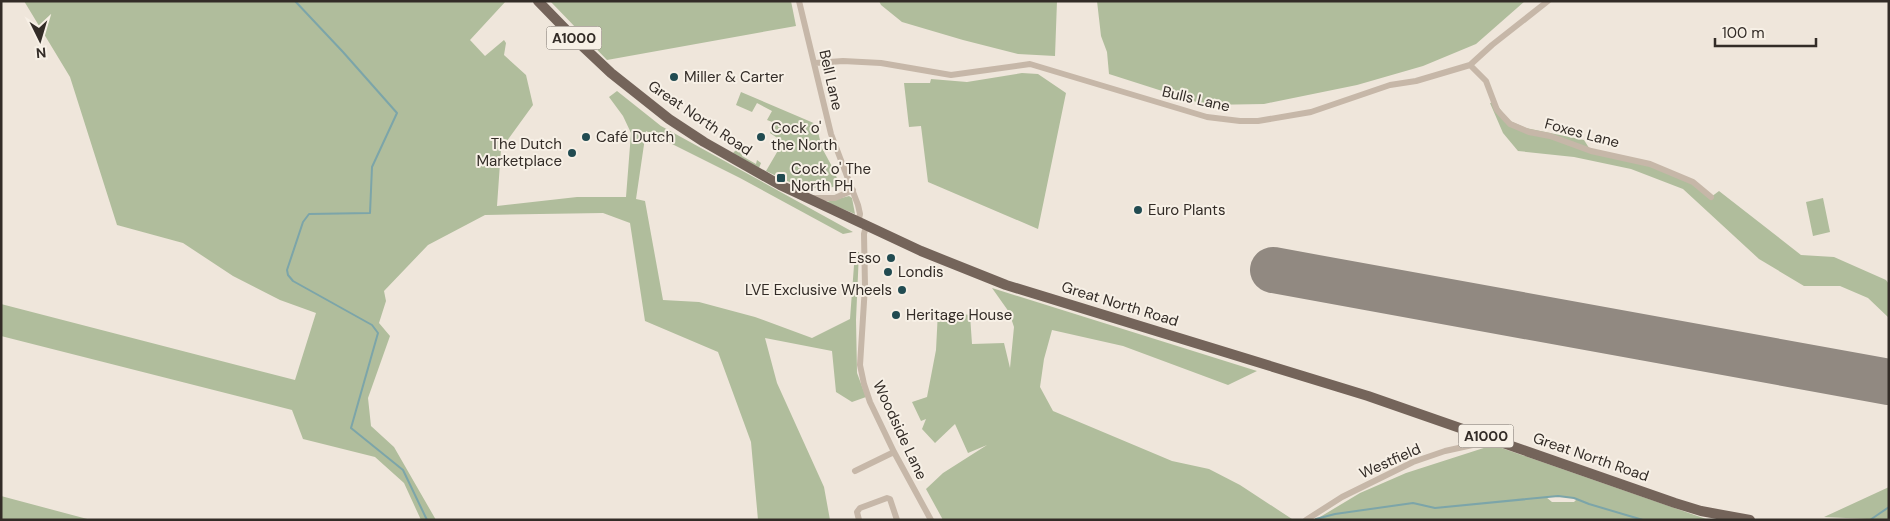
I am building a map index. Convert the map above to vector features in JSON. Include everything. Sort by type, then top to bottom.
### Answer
[{"type":"main road","name":"Great North Road","points":[[538,1],[611,73],[669,118],[727,156],[862,225],[950,263],[1006,285],[1368,396],[1675,503],[1701,511],[1750,520]]},
{"type":"street","name":"Bell Lane","points":[[799,1],[831,134],[853,190],[862,225]]},
{"type":"street","name":"Bulls Lane","points":[[815,63],[844,61],[880,63],[951,74],[1030,64],[1152,102],[1206,116],[1240,121],[1258,121],[1311,112],[1390,86],[1452,72],[1470,65],[1492,45],[1548,1]]},
{"type":"street","name":"Foxes Lane","points":[[1470,65],[1486,81],[1496,110],[1510,124],[1529,132],[1550,136],[1591,151],[1650,164],[1693,182],[1711,197]]},
{"type":"street","points":[[806,198],[835,198],[853,190]]},
{"type":"street","name":"Woodside Lane","points":[[862,225],[866,286],[860,365],[864,384],[870,402],[894,452],[930,520]]},
{"type":"street","name":"Westfield","points":[[1306,520],[1342,496],[1412,462],[1445,451],[1477,444],[1488,437]]},
{"type":"street","points":[[855,471],[894,452]]},
{"type":"street","points":[[859,520],[858,512],[860,508],[887,498],[892,502],[897,520]]},
{"type":"green space","points":[[24,1],[506,1],[470,40],[485,56],[504,40],[506,43],[504,55],[526,75],[533,105],[501,149],[497,206],[577,197],[626,197],[631,133],[623,116],[609,97],[617,91],[661,126],[853,232],[843,234],[740,178],[646,131],[636,199],[645,201],[663,300],[699,302],[755,317],[812,338],[850,319],[855,252],[859,252],[856,320],[857,373],[866,397],[852,402],[836,392],[832,351],[765,338],[777,383],[824,487],[830,520],[758,520],[751,442],[718,352],[645,321],[630,223],[603,213],[485,215],[428,245],[384,291],[386,301],[379,323],[390,336],[368,398],[371,426],[394,447],[436,520],[421,520],[404,483],[375,457],[303,439],[292,410],[1,336],[1,304],[295,380],[316,313],[280,300],[233,276],[183,243],[117,225],[70,77]]},
{"type":"green space","points":[[550,1],[791,1],[796,26],[607,60]]},
{"type":"green space","points":[[879,1],[1057,1],[1055,56],[1018,54],[902,22],[881,5]]},
{"type":"green space","points":[[1097,1],[1525,1],[1476,44],[1423,66],[1357,85],[1264,104],[1206,105],[1109,74],[1107,52],[1101,36]]},
{"type":"green space","points":[[1022,73],[1038,74],[1066,93],[1038,229],[928,182],[921,126],[909,127],[904,83],[930,83],[931,79],[967,82]]},
{"type":"green space","points":[[741,92],[816,124],[822,148],[835,172],[839,186],[809,188],[766,171],[783,142],[770,133],[775,123],[767,120],[772,111],[757,103],[752,112],[736,105]]},
{"type":"green space","points":[[1495,102],[1508,120],[1526,128],[1584,140],[1591,151],[1634,160],[1688,181],[1711,197],[1719,191],[1801,255],[1834,257],[1886,280],[1889,284],[1889,318],[1868,298],[1840,286],[1804,286],[1759,259],[1683,189],[1631,169],[1574,157],[1518,151],[1503,133],[1490,103]]},
{"type":"green space","points":[[737,149],[742,152],[742,156],[756,164],[757,160],[761,163],[759,168],[733,153]]},
{"type":"green space","points":[[849,196],[852,198],[855,214],[826,202]]},
{"type":"green space","points":[[1823,198],[1830,232],[1813,236],[1806,202]]},
{"type":"green space","points":[[992,288],[1257,371],[1228,385],[1123,346],[1052,330],[1044,359],[1040,387],[1053,411],[1172,461],[1209,469],[1240,485],[1292,519],[943,520],[926,489],[943,473],[987,445],[968,453],[955,424],[935,443],[922,429],[926,419],[921,421],[912,402],[927,397],[936,350],[938,311],[970,315],[972,344],[1004,343],[1010,368],[1014,327],[1009,312]]},
{"type":"green space","points":[[1493,445],[1709,520],[1315,520],[1360,493],[1406,473]],"holes":[[[1563,496],[1576,499],[1574,502],[1552,502],[1546,497]]]},
{"type":"green space","points":[[1889,487],[1889,520],[1824,517]]},
{"type":"green space","points":[[1,496],[91,520],[1,520]]},
{"type":"waterway","points":[[295,1],[397,113],[372,167],[370,213],[309,214],[303,222],[287,270],[288,275],[293,281],[372,325],[378,333],[351,428],[403,470],[427,520]]},
{"type":"waterway","points":[[1316,519],[1335,514],[1413,503],[1435,508],[1558,496],[1574,498],[1643,520]]},
{"type":"waterway","points":[[1870,520],[1889,507]]},
{"type":"runway","points":[[1273,270],[1889,382]]},
{"type":"place","name":"Miller & Carter","points":[[674,77]]},
{"type":"place","name":"Café Dutch","points":[[586,137]]},
{"type":"place","name":"Cock o' the North","points":[[761,137]]},
{"type":"place","name":"The Dutch Marketplace","points":[[572,153]]},
{"type":"place","name":"Cock o' The North PH","points":[[781,178]]},
{"type":"place","name":"Euro Plants","points":[[1138,210]]},
{"type":"place","name":"Esso","points":[[891,258]]},
{"type":"place","name":"Londis","points":[[888,272]]},
{"type":"place","name":"LVE Exclusive Wheels","points":[[902,290]]},
{"type":"place","name":"Heritage House","points":[[896,315]]}]
